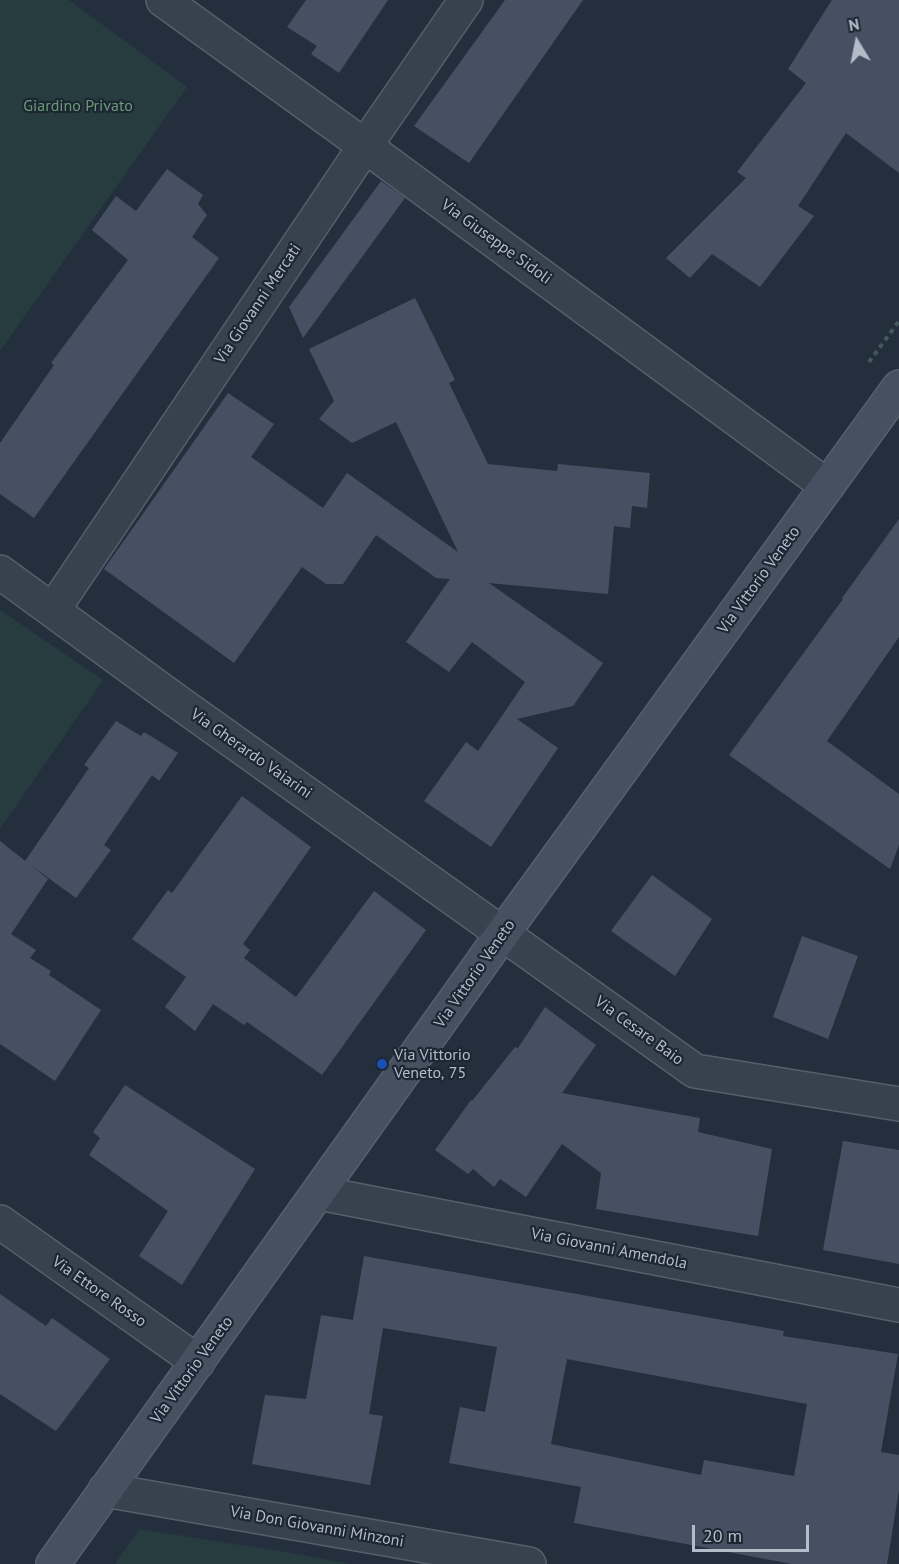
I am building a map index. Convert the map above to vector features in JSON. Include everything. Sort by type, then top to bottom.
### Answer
[{"type":"main road","name":"Via Vittorio Veneto","points":[[53,1564],[503,933],[899,387]]},
{"type":"street","name":"Via Giuseppe Sidoli","points":[[162,0],[365,146],[827,486]]},
{"type":"street","name":"Via Giovanni Mercati","points":[[52,610],[466,0]]},
{"type":"street","name":"Via Gherardo Vaiarini","points":[[0,572],[503,933]]},
{"type":"street","name":"Via Cesare Baio","points":[[503,933],[695,1071],[899,1104]]},
{"type":"street","name":"Via Giovanni Amendola","points":[[319,1193],[899,1305]]},
{"type":"street","name":"Via Ettore Rosso","points":[[0,1222],[198,1362]]},
{"type":"street","name":"Via Don Giovanni Minzoni","points":[[105,1490],[529,1564]]},
{"type":"green space","name":"Giardino Privato","points":[[0,0],[69,0],[187,87],[0,351]]},
{"type":"green space","points":[[0,610],[103,680],[0,829]]},
{"type":"green space","points":[[139,1529],[279,1551],[351,1564],[115,1564]]},
{"type":"building","points":[[306,0],[388,0],[339,73],[311,54],[317,46],[287,27]]},
{"type":"building","points":[[505,0],[583,0],[469,163],[414,126]]},
{"type":"building","points":[[832,0],[899,0],[899,173],[846,133],[798,206],[814,216],[760,287],[712,254],[690,278],[666,258],[746,178],[737,172],[806,83],[788,69]]},
{"type":"building","points":[[167,169],[203,195],[198,204],[207,215],[192,237],[219,258],[34,518],[0,494],[0,443],[54,365],[51,363],[128,260],[92,230],[116,196],[136,211]]},
{"type":"building","points":[[381,181],[405,198],[303,338],[289,307]]},
{"type":"building","points":[[415,298],[455,380],[449,383],[488,464],[557,471],[558,464],[650,473],[647,508],[632,506],[630,528],[614,526],[608,594],[489,583],[603,663],[573,706],[517,719],[558,748],[491,847],[424,801],[466,742],[478,751],[525,682],[472,642],[449,672],[406,642],[450,579],[436,578],[376,535],[343,584],[326,584],[302,567],[234,663],[104,569],[228,393],[274,424],[251,457],[323,508],[347,473],[458,552],[396,422],[352,443],[319,419],[334,401],[309,349]]},
{"type":"building","points":[[899,519],[899,637],[827,741],[899,794],[899,845],[890,869],[729,755]]},
{"type":"building","points":[[116,721],[141,736],[144,732],[178,753],[159,781],[152,775],[104,845],[111,850],[76,898],[25,861],[89,768],[84,765]]},
{"type":"building","points":[[242,796],[311,847],[243,944],[250,950],[244,958],[296,997],[374,891],[426,930],[322,1075],[247,1022],[244,1025],[213,1004],[195,1031],[165,1007],[186,977],[132,939],[168,890],[172,893]]},
{"type":"building","points":[[0,841],[48,879],[11,934],[36,950],[30,958],[51,971],[49,975],[101,1010],[55,1081],[0,1044]]},
{"type":"building","points":[[652,875],[712,919],[675,976],[611,931]]},
{"type":"building","points":[[802,936],[858,956],[828,1039],[773,1017]]},
{"type":"building","points":[[545,1007],[596,1045],[562,1093],[700,1118],[698,1132],[772,1149],[758,1236],[596,1209],[601,1173],[562,1144],[526,1197],[500,1179],[494,1187],[473,1169],[468,1174],[435,1150],[471,1100],[515,1047],[518,1048]]},
{"type":"building","points":[[125,1085],[255,1169],[182,1285],[139,1256],[168,1211],[89,1155],[100,1138],[93,1132]]},
{"type":"building","points":[[843,1141],[899,1150],[899,1264],[823,1250]]},
{"type":"building","points":[[364,1256],[784,1331],[783,1336],[898,1354],[881,1452],[899,1455],[899,1490],[887,1564],[792,1564],[574,1523],[581,1487],[449,1463],[460,1407],[485,1412],[497,1347],[383,1328],[369,1414],[383,1416],[370,1485],[252,1464],[265,1395],[306,1399],[321,1315],[353,1320]],"holes":[[[567,1359],[807,1404],[794,1476],[704,1460],[701,1475],[551,1444]]]},
{"type":"building","points":[[0,1294],[46,1326],[52,1318],[110,1359],[56,1431],[0,1394]]},
{"type":"place","name":"Via Vittorio Veneto, 75","points":[[382,1064]]}]
